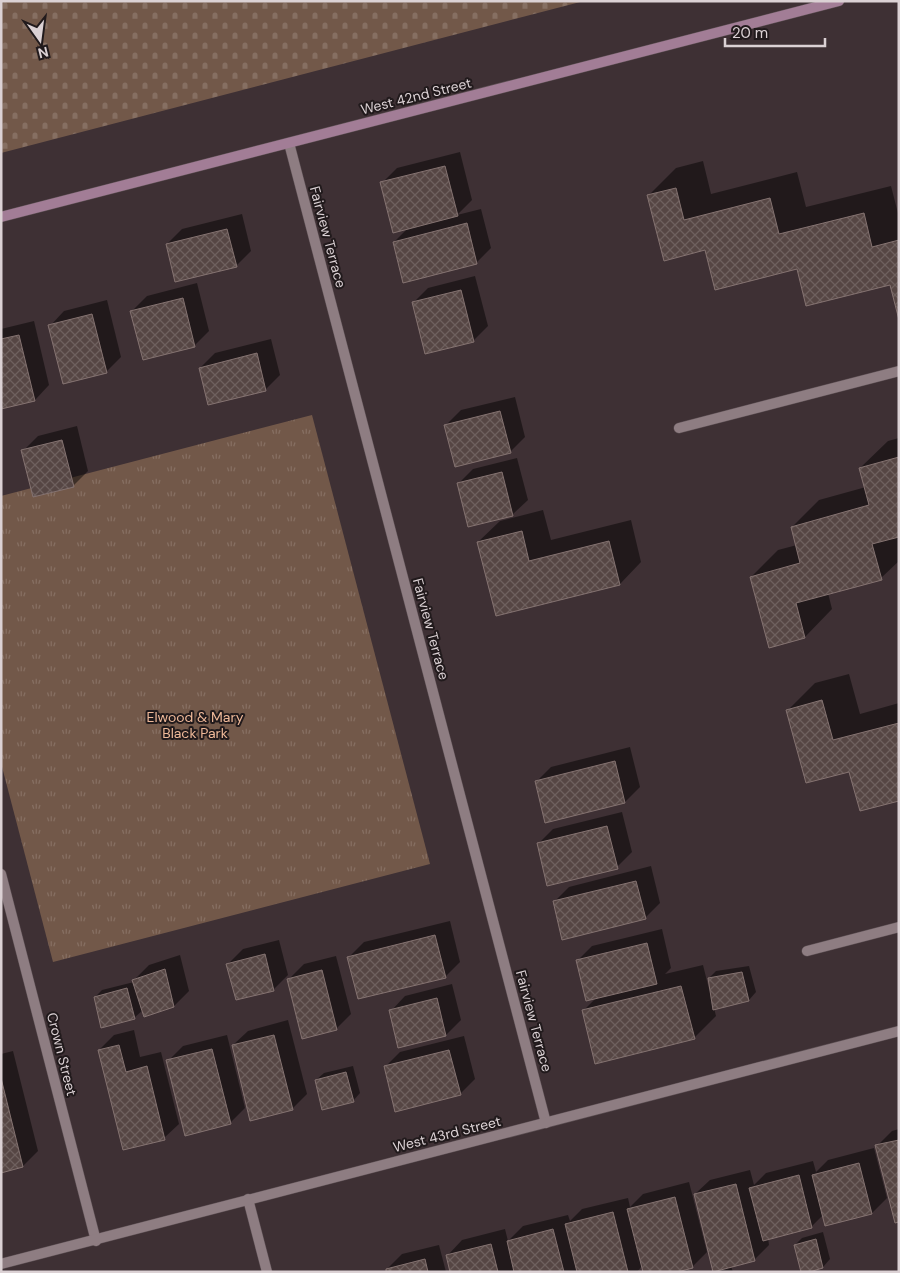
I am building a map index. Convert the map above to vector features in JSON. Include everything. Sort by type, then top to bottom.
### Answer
[{"type":"street","name":"West 42nd Street","points":[[1,217],[838,1]]},
{"type":"street","name":"Fairview Terrace","points":[[289,143],[546,1122]]},
{"type":"street","points":[[679,428],[899,371]]},
{"type":"street","name":"Crown Street","points":[[1,874],[96,1240]]},
{"type":"street","points":[[807,951],[899,927]]},
{"type":"street","name":"West 43rd Street","points":[[1,1264],[899,1031]]},
{"type":"street","points":[[248,1199],[267,1272]]},
{"type":"green space","points":[[1,1],[584,1],[1,153]]},
{"type":"green space","name":"Elwood & Mary Black Park","points":[[312,415],[430,864],[53,962],[1,763],[1,496]]},
{"type":"building","points":[[445,166],[458,216],[393,233],[380,182]]},
{"type":"building","points":[[676,188],[684,220],[770,198],[779,234],[864,213],[872,247],[899,240],[899,320],[890,285],[806,306],[797,269],[715,290],[705,250],[664,261],[647,195]]},
{"type":"building","points":[[467,223],[477,264],[403,283],[393,242]]},
{"type":"building","points":[[227,229],[237,267],[175,282],[166,244]]},
{"type":"building","points":[[461,290],[474,342],[425,354],[412,302]]},
{"type":"building","points":[[183,298],[195,347],[143,360],[130,311]]},
{"type":"building","points":[[92,314],[107,373],[63,384],[48,325]]},
{"type":"building","points":[[19,335],[35,401],[1,409],[1,339]]},
{"type":"building","points":[[257,353],[266,391],[208,405],[199,368]]},
{"type":"building","points":[[500,411],[511,453],[455,467],[444,425]]},
{"type":"building","points":[[62,440],[74,487],[33,497],[21,450]]},
{"type":"building","points":[[899,457],[899,537],[872,544],[882,580],[796,603],[805,638],[769,648],[750,577],[800,563],[791,527],[869,505],[859,468]]},
{"type":"building","points":[[502,472],[513,516],[468,527],[457,483]]},
{"type":"building","points":[[522,531],[529,561],[609,541],[620,585],[496,616],[477,542]]},
{"type":"building","points":[[822,700],[833,740],[899,723],[899,801],[860,811],[849,772],[806,783],[786,710]]},
{"type":"building","points":[[615,761],[625,803],[545,823],[535,781]]},
{"type":"building","points":[[607,826],[618,869],[547,886],[537,843]]},
{"type":"building","points":[[636,881],[646,919],[562,940],[553,901]]},
{"type":"building","points":[[435,935],[446,978],[358,999],[347,957]]},
{"type":"building","points":[[647,943],[657,984],[586,1001],[576,960]]},
{"type":"building","points":[[265,954],[274,991],[236,1000],[226,964]]},
{"type":"building","points":[[165,969],[174,1007],[144,1017],[132,980]]},
{"type":"building","points":[[322,970],[337,1030],[302,1039],[287,979]]},
{"type":"building","points":[[742,972],[749,1001],[713,1010],[708,978]]},
{"type":"building","points":[[681,986],[695,1039],[595,1064],[582,1010]]},
{"type":"building","points":[[127,988],[135,1019],[101,1028],[94,997]]},
{"type":"building","points":[[437,998],[446,1036],[398,1048],[389,1010]]},
{"type":"building","points":[[274,1035],[293,1110],[250,1121],[232,1045]]},
{"type":"building","points":[[119,1045],[126,1072],[147,1066],[165,1140],[123,1150],[98,1050]]},
{"type":"building","points":[[212,1049],[231,1124],[185,1136],[166,1060]]},
{"type":"building","points":[[449,1050],[461,1095],[395,1112],[384,1066]]},
{"type":"building","points":[[346,1072],[354,1102],[322,1110],[315,1080]]},
{"type":"building","points":[[1,1078],[23,1167],[1,1173]]},
{"type":"building","points":[[899,1140],[899,1222],[895,1223],[875,1145]]},
{"type":"building","points":[[859,1163],[872,1214],[825,1226],[812,1175]]},
{"type":"building","points":[[799,1175],[812,1228],[763,1241],[749,1188]]},
{"type":"building","points":[[736,1184],[755,1261],[713,1272],[694,1194]]},
{"type":"building","points":[[675,1197],[693,1268],[677,1272],[643,1272],[627,1209]]},
{"type":"building","points":[[613,1212],[628,1272],[577,1272],[565,1224]]},
{"type":"building","points":[[553,1229],[564,1272],[514,1272],[507,1241]]},
{"type":"building","points":[[816,1239],[823,1268],[801,1272],[794,1245]]},
{"type":"building","points":[[491,1244],[498,1272],[450,1272],[446,1255]]},
{"type":"building","points":[[425,1259],[428,1272],[386,1272],[386,1269]]}]
